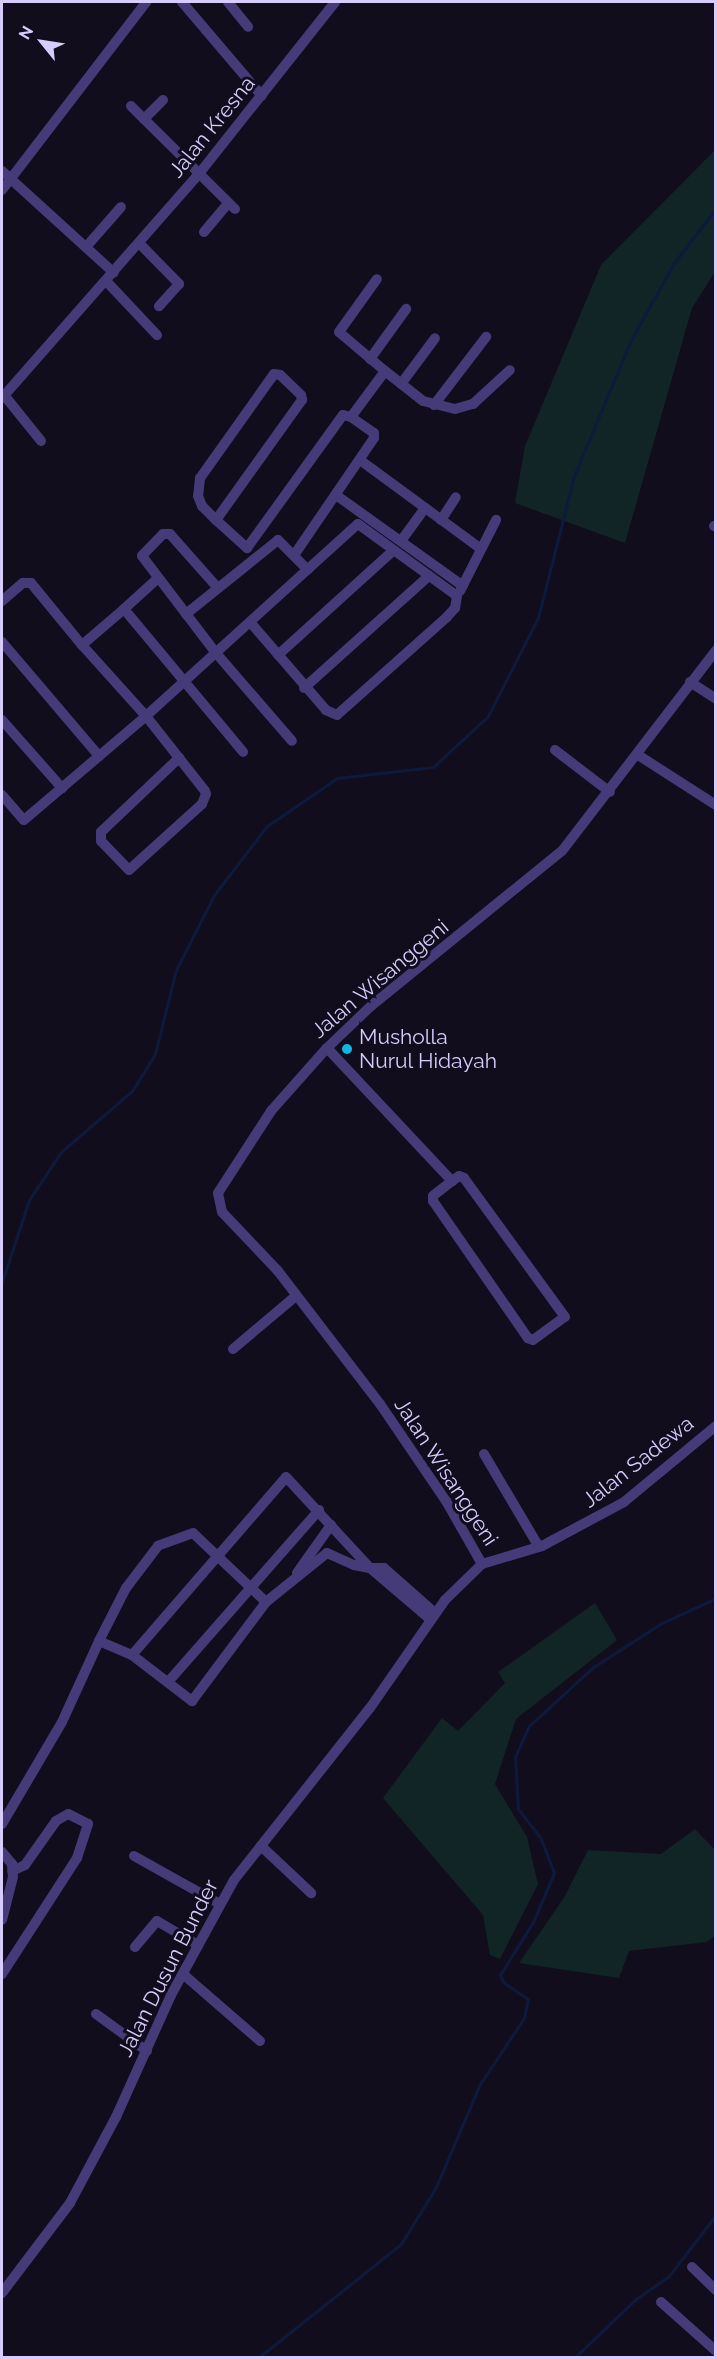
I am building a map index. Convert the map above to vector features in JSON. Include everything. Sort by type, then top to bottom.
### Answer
[{"type":"street","points":[[2,190],[5,174],[146,2]]},
{"type":"street","points":[[182,2],[262,96]]},
{"type":"street","points":[[228,2],[248,27]]},
{"type":"street","name":"Jalan Kresna","points":[[3,397],[107,282],[198,175],[335,2]]},
{"type":"street","points":[[144,119],[163,100]]},
{"type":"street","points":[[131,106],[198,175],[232,206],[204,232]]},
{"type":"street","points":[[5,174],[114,273]]},
{"type":"street","points":[[86,247],[121,207]]},
{"type":"street","points":[[140,244],[179,284],[159,306]]},
{"type":"street","points":[[377,279],[339,332],[401,384],[434,405],[455,409],[472,404],[510,370]]},
{"type":"street","points":[[107,282],[157,335]]},
{"type":"street","points":[[370,359],[406,309]]},
{"type":"street","points":[[434,405],[486,337]]},
{"type":"street","points":[[401,384],[435,338]]},
{"type":"street","points":[[351,417],[385,371]]},
{"type":"street","points":[[216,520],[302,400],[301,395],[280,375],[274,374],[200,478],[198,496],[216,520],[255,557]]},
{"type":"street","points":[[3,397],[41,441]]},
{"type":"street","points":[[247,548],[264,529],[343,415],[351,417],[375,434],[360,460],[295,554]]},
{"type":"street","points":[[360,460],[480,548]]},
{"type":"street","points":[[336,495],[398,546],[429,576],[457,596]]},
{"type":"street","points":[[441,520],[456,497]]},
{"type":"street","points":[[278,655],[398,546],[425,508]]},
{"type":"street","points":[[250,622],[304,688],[326,710],[337,715],[455,608],[457,596],[496,520]]},
{"type":"street","points":[[2,795],[24,820],[146,716],[358,524],[464,586]]},
{"type":"street","points":[[264,529],[295,554],[308,570]]},
{"type":"street","points":[[217,587],[168,533],[142,556],[157,579],[216,653],[292,741]]},
{"type":"street","points":[[186,614],[278,540]]},
{"type":"street","points":[[304,688],[429,576]]},
{"type":"street","points":[[82,645],[157,579]]},
{"type":"street","points":[[2,601],[23,583],[31,583],[82,645],[146,716],[205,791],[204,801],[129,870],[100,834],[179,758]]},
{"type":"street","points":[[124,609],[243,752]]},
{"type":"street","points":[[2,642],[99,756]]},
{"type":"street","name":"Jalan Wisanggeni","points":[[482,1564],[446,1501],[386,1412],[262,1253],[222,1212],[217,1199],[228,1173],[260,1126],[327,1048],[371,1006],[537,874],[562,851],[610,792],[716,650]]},
{"type":"street","points":[[690,682],[716,699]]},
{"type":"street","points":[[2,720],[62,788]]},
{"type":"street","points":[[555,750],[610,792]]},
{"type":"street","points":[[638,754],[716,805]]},
{"type":"street","points":[[327,1048],[452,1181]]},
{"type":"street","points":[[459,1176],[464,1178],[565,1317],[533,1340],[528,1338],[434,1201],[433,1196],[452,1181],[459,1176]]},
{"type":"street","points":[[233,1349],[296,1296]]},
{"type":"street","name":"Jalan Sadewa","points":[[482,1564],[539,1547],[624,1502],[716,1426]]},
{"type":"street","points":[[484,1454],[539,1547]]},
{"type":"street","points":[[132,1655],[214,1556],[286,1477],[319,1510],[370,1568]]},
{"type":"street","points":[[168,1682],[319,1510]]},
{"type":"street","points":[[291,1583],[310,1552],[331,1525]]},
{"type":"street","points":[[2,1824],[62,1722],[126,1588],[158,1546],[193,1533],[214,1556],[266,1602]]},
{"type":"street","points":[[310,1552],[327,1553],[354,1566],[384,1568],[433,1616]]},
{"type":"street","points":[[99,1641],[132,1655],[192,1701],[266,1602],[327,1553]]},
{"type":"street","name":"Jalan Dusun Bunder","points":[[2,2293],[70,2203],[220,1904],[261,1846],[266,1835],[370,1708],[433,1616],[462,1581],[482,1564]]},
{"type":"street","points":[[2,1974],[77,1858],[88,1824],[68,1814],[56,1821],[26,1865],[12,1871]]},
{"type":"street","points":[[261,1846],[311,1893]]},
{"type":"street","points":[[2,1852],[12,1871],[7,1909],[2,1920]]},
{"type":"street","points":[[135,1857],[220,1904]]},
{"type":"street","points":[[135,1947],[157,1921],[198,1945]]},
{"type":"street","points":[[183,1974],[260,2041]]},
{"type":"street","points":[[96,2014],[147,2051]]},
{"type":"street","points":[[692,2267],[716,2290]]},
{"type":"street","points":[[661,2302],[716,2351]]},
{"type":"green space","points":[[715,150],[715,272],[692,308],[625,543],[515,503],[525,446],[601,265]]},
{"type":"green space","points":[[595,1603],[617,1640],[516,1719],[495,1784],[527,1837],[538,1884],[500,1959],[490,1955],[483,1915],[383,1798],[442,1718],[458,1731],[505,1683],[498,1672]]},
{"type":"green space","points":[[695,1829],[715,1850],[715,1936],[706,1942],[629,1951],[619,1978],[519,1963],[565,1896],[588,1850],[661,1854]]},
{"type":"waterway","points":[[2,1282],[29,1200],[61,1152],[132,1091],[155,1054],[176,970],[214,895],[267,826],[337,778],[433,767],[488,716],[538,618],[574,476],[631,340],[674,263],[716,208]]},
{"type":"waterway","points":[[258,2358],[401,2244],[436,2187],[480,2084],[524,2018],[528,1999],[504,1983],[500,1975],[533,1922],[554,1873],[540,1837],[518,1809],[515,1757],[529,1726],[592,1668],[660,1624],[716,1598]]},
{"type":"waterway","points":[[574,2358],[636,2299],[668,2277],[716,2215]]},
{"type":"place","name":"Musholla Nurul Hidayah","points":[[347,1049]]}]
